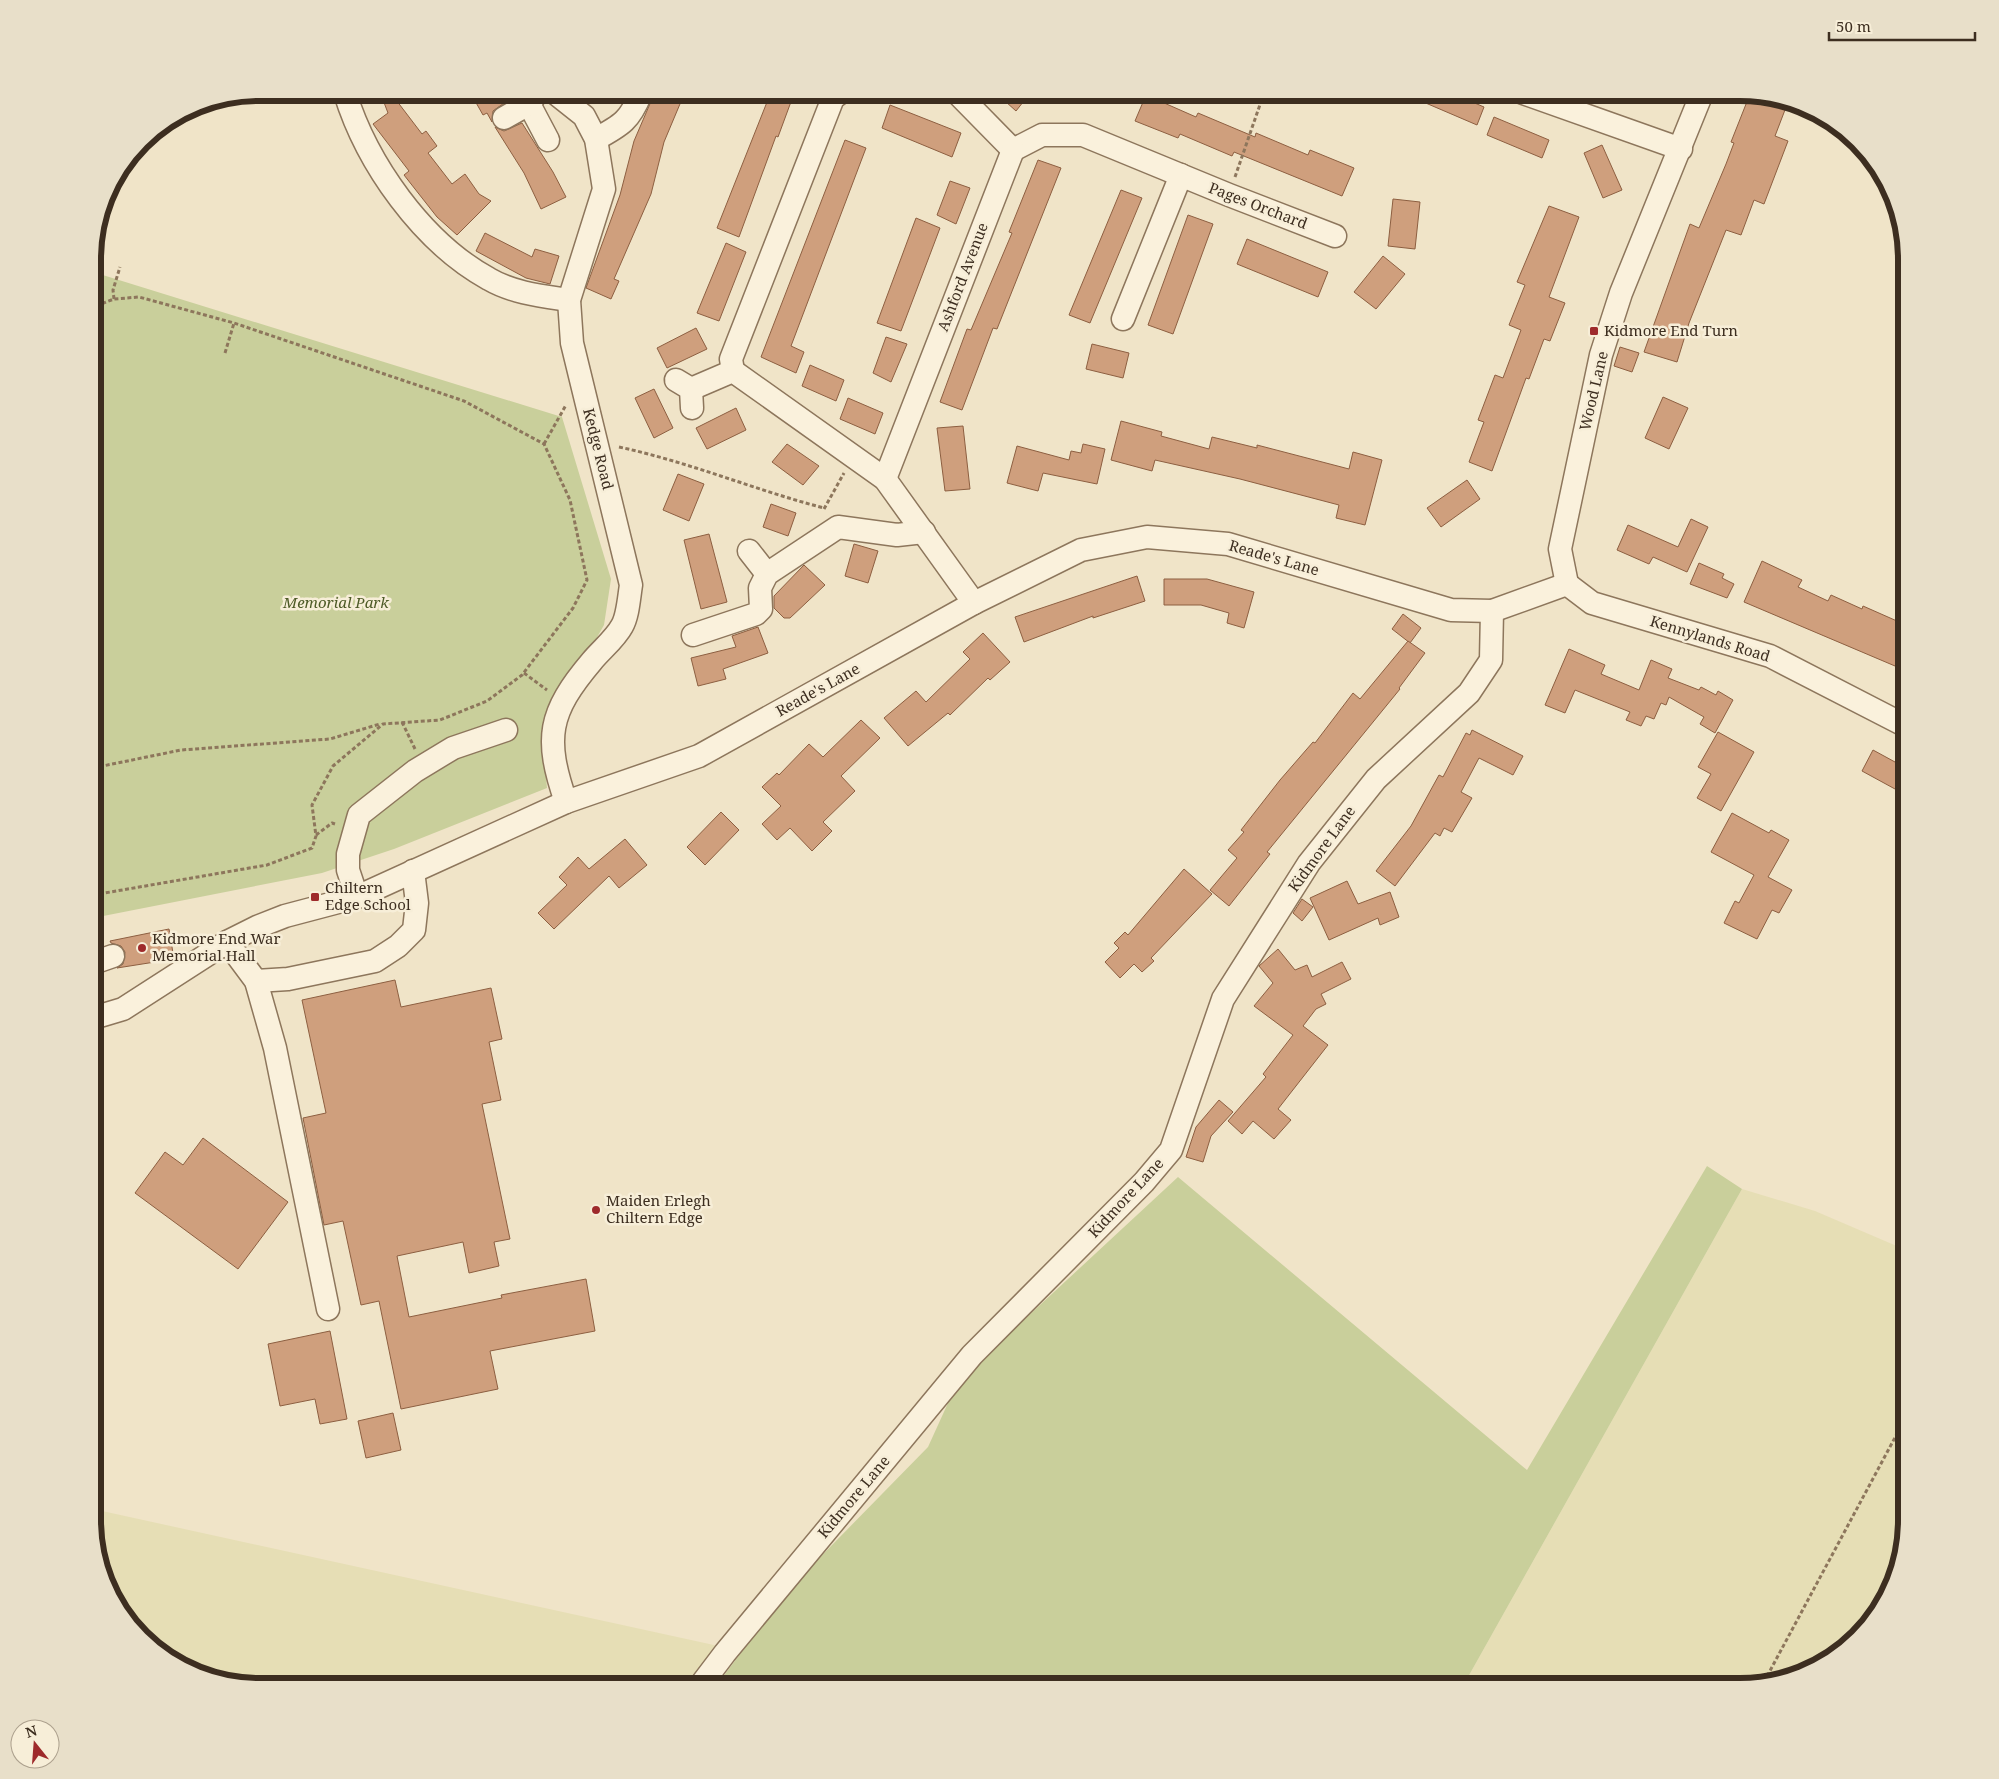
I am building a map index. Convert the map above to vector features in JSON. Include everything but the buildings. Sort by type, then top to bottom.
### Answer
[{"type":"street","points":[[349,101],[376,163],[405,205],[436,239],[489,279],[529,294],[569,300]]},
{"type":"street","points":[[504,118],[529,101]]},
{"type":"street","points":[[534,101],[548,140]]},
{"type":"street","name":"Kedge Road","points":[[566,101],[584,116],[596,139],[604,189],[569,300],[572,344],[631,585],[623,626],[572,684],[556,715],[551,743],[556,772],[566,802]]},
{"type":"street","points":[[596,139],[623,124],[634,112],[638,101]]},
{"type":"street","points":[[832,101],[731,359],[734,370],[885,479],[974,603]]},
{"type":"street","points":[[966,101],[1013,150]]},
{"type":"street","points":[[1548,101],[1681,149]]},
{"type":"street","name":"Wood Lane","points":[[1567,584],[1560,549],[1601,355],[1621,293],[1681,149],[1699,101]]},
{"type":"street","name":"Pages Orchard","points":[[1013,150],[1042,136],[1083,135],[1229,195],[1336,236]]},
{"type":"street","name":"Ashford Avenue","points":[[885,479],[1013,150]]},
{"type":"street","points":[[1123,319],[1180,175]]},
{"type":"street","points":[[686,392],[734,370]]},
{"type":"street","points":[[763,581],[838,527],[896,535],[924,532]]},
{"type":"street","name":"Reade's Lane","points":[[102,1015],[123,1009],[227,942],[257,927],[285,916],[358,897],[566,802],[699,756],[974,603],[1081,550],[1147,537],[1228,544],[1451,610],[1492,611],[1567,584]]},
{"type":"street","points":[[693,635],[756,614],[761,609],[763,581],[750,551]]},
{"type":"street","name":"Kennylands Road","points":[[1567,584],[1592,603],[1770,656],[1897,720]]},
{"type":"street","name":"Kidmore Lane","points":[[706,1678],[972,1356],[1144,1182],[1171,1150],[1223,1000],[1309,863],[1376,779],[1469,694],[1491,660],[1492,611]]},
{"type":"street","points":[[358,897],[348,870],[348,854],[359,814],[423,766],[453,748],[506,730]]},
{"type":"street","points":[[256,981],[288,979],[375,961],[398,946],[414,930],[417,902],[413,871]]},
{"type":"street","points":[[227,942],[256,981],[275,1048],[328,1309]]},
{"type":"path","points":[[1229,195],[1261,101]]},
{"type":"path","points":[[114,299],[113,290],[120,267]]},
{"type":"path","points":[[102,304],[114,299],[139,297],[234,324],[464,401],[544,444],[570,500],[587,580],[573,608],[524,673],[487,701],[440,720],[383,724],[330,739],[181,750],[102,766]]},
{"type":"path","points":[[225,352],[234,324]]},
{"type":"path","points":[[544,444],[576,388],[582,388]]},
{"type":"path","points":[[596,441],[652,454],[776,496],[824,508],[838,527]]},
{"type":"path","points":[[824,508],[854,457]]},
{"type":"path","points":[[524,673],[563,702]]},
{"type":"path","points":[[402,722],[423,766]]},
{"type":"path","points":[[102,893],[267,865],[312,848],[316,836],[312,805],[333,766],[383,724]]},
{"type":"path","points":[[1768,1675],[1898,1432]]},
{"type":"shaded area","points":[[1742,1189],[1815,1211],[1898,1246],[1898,1520],[1895,1551],[1881,1590],[1871,1608],[1852,1632],[1828,1651],[1810,1661],[1771,1675],[1740,1678],[1467,1678]]},
{"type":"shaded area","points":[[102,1511],[723,1647],[692,1678],[259,1678],[228,1675],[199,1666],[171,1651],[147,1632],[134,1616],[118,1590],[110,1571],[104,1551]]},
{"type":"green space","name":"Memorial Park","points":[[102,275],[562,417],[611,579],[604,625],[542,734],[547,788],[394,849],[322,873],[102,916]]},
{"type":"green space","points":[[1707,1166],[1742,1189],[1467,1678],[722,1678],[789,1589],[928,1447],[958,1381],[1178,1177],[1527,1470]]},
{"type":"place","name":"Kidmore End Turn","points":[[1594,331]]},
{"type":"place","name":"Chiltern Edge School","points":[[315,897]]},
{"type":"place","name":"Kidmore End War Memorial Hall","points":[[142,948]]},
{"type":"place","name":"Maiden Erlegh Chiltern Edge","points":[[596,1210]]}]
